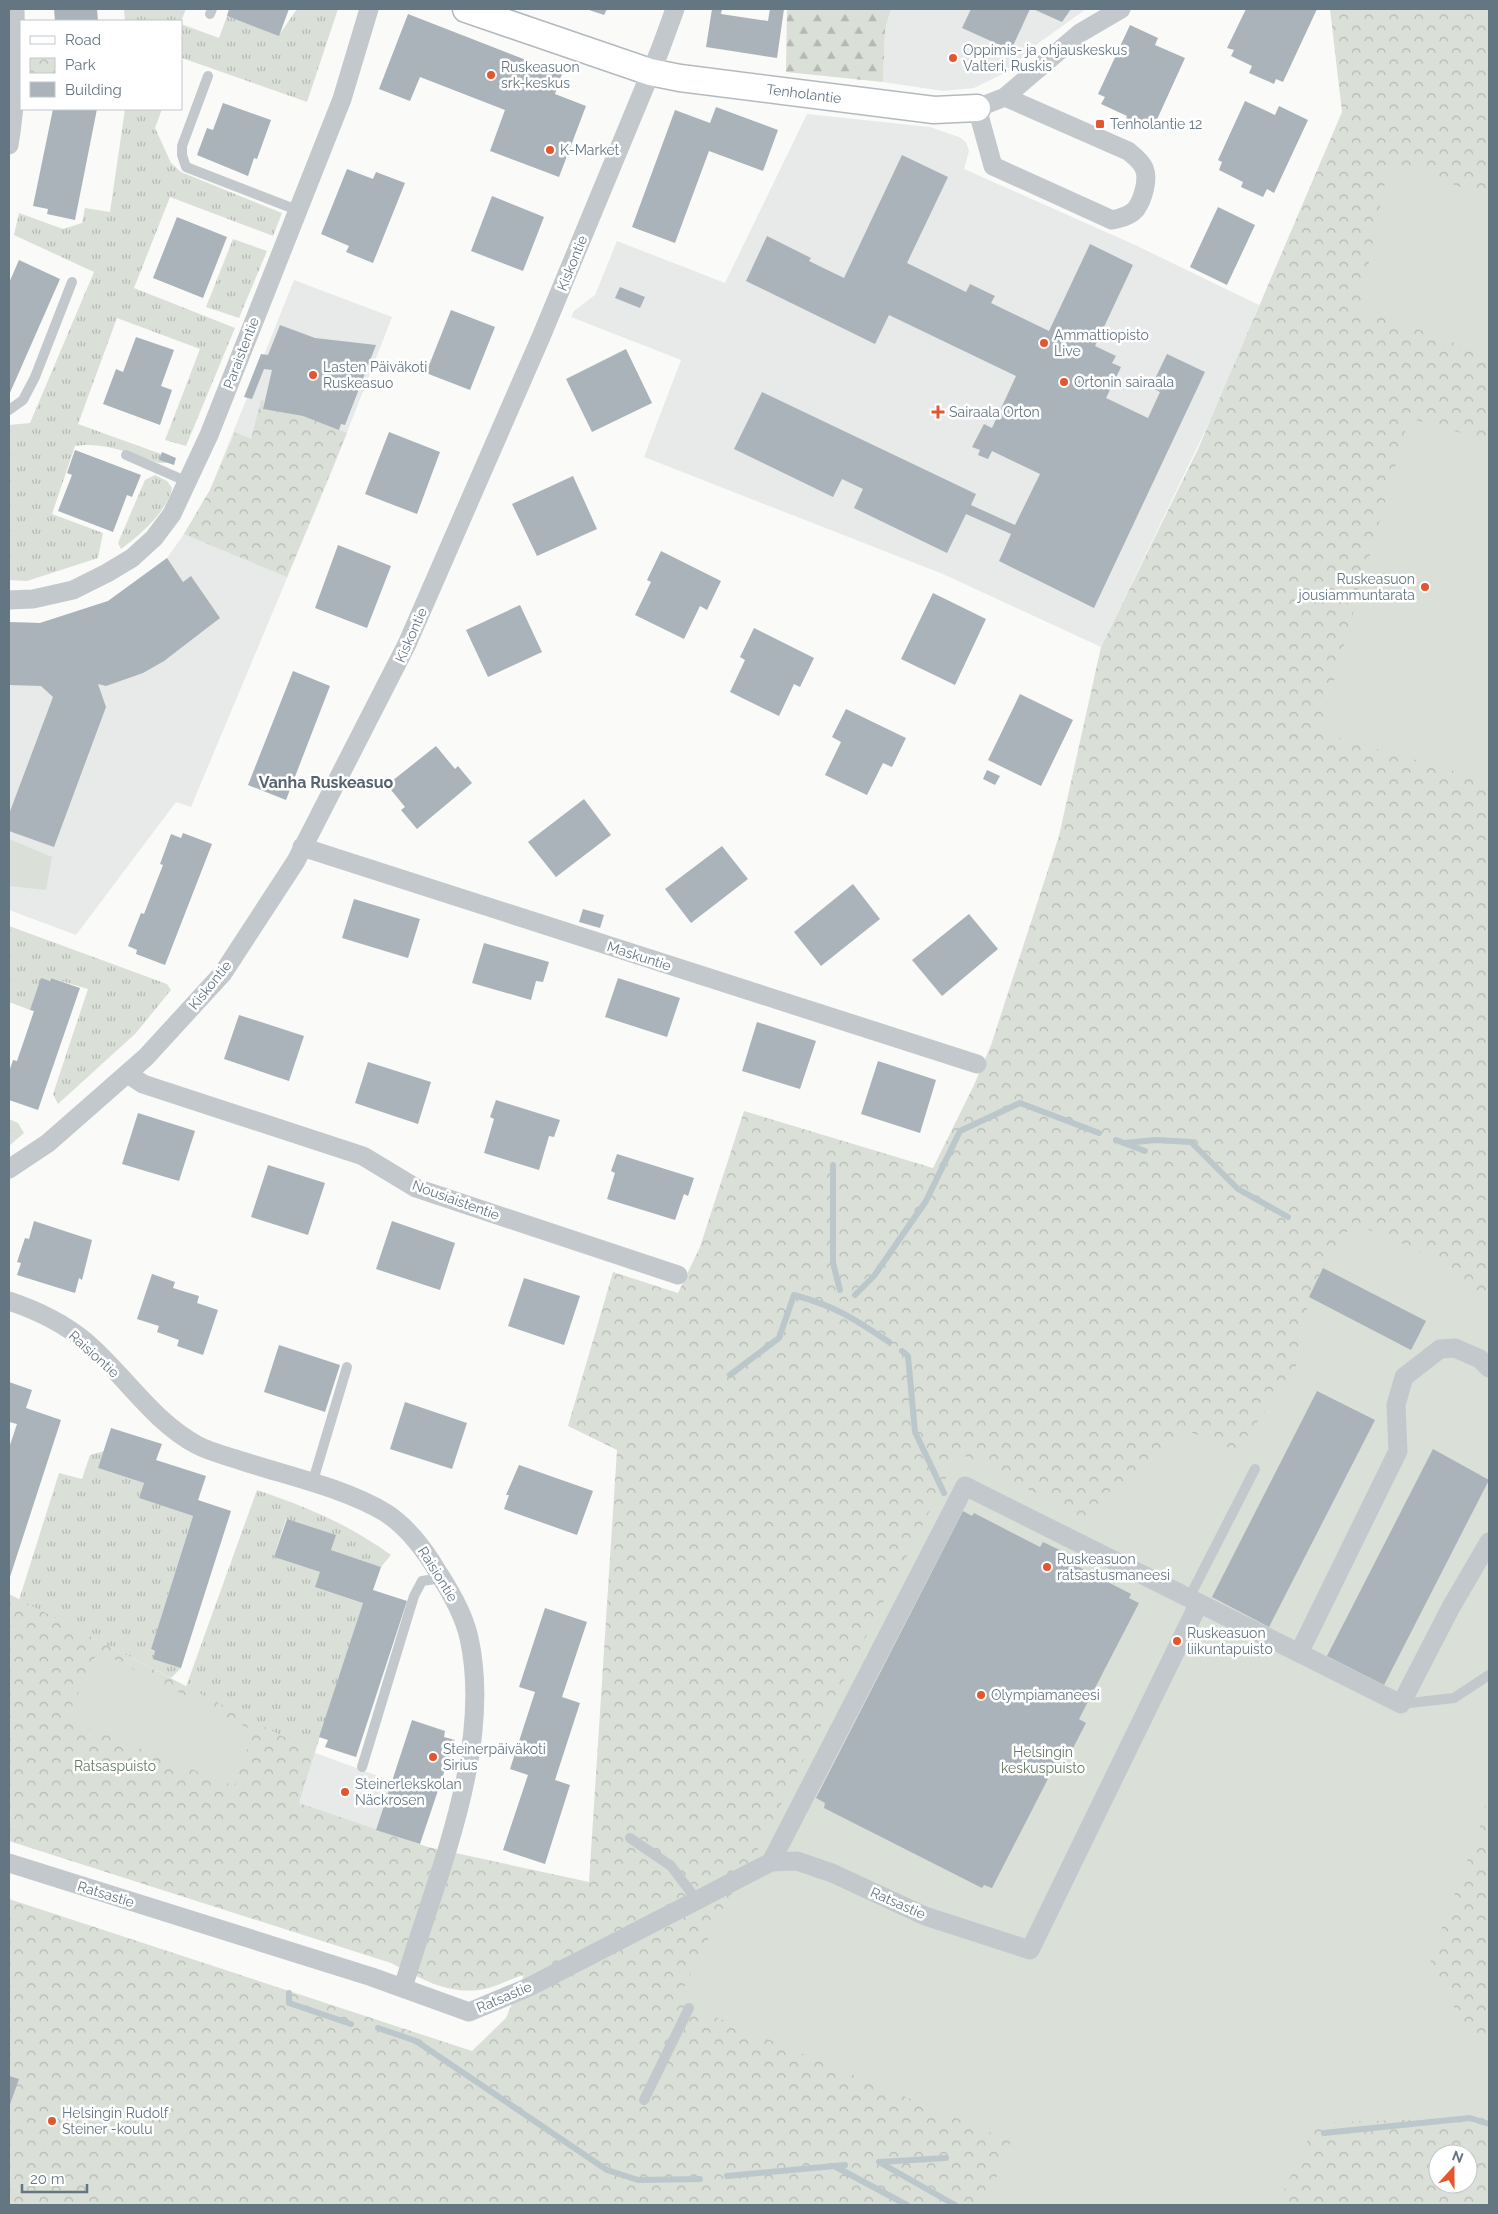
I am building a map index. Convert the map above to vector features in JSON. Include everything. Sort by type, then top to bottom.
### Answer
[{"type":"street","points":[[9,145],[16,55],[15,9]]},
{"type":"street","name":"Paraistentie","points":[[9,600],[34,599],[73,590],[132,558],[154,538],[172,514],[212,428],[342,99],[362,39],[369,9]]},
{"type":"street","name":"Tenholantie","points":[[466,9],[650,72],[680,78],[919,108],[977,108],[1005,98],[1080,33],[1121,9]]},
{"type":"street","name":"Kiskontie","points":[[9,1169],[48,1143],[146,1057],[223,973],[296,861],[358,744],[407,644],[541,337],[674,9]]},
{"type":"street","points":[[977,108],[992,166],[1112,220],[1124,218],[1136,209],[1144,189],[1146,177],[1144,168],[1137,158],[1128,151],[1005,98]]},
{"type":"street","name":"Maskuntie","points":[[302,847],[977,1064]]},
{"type":"street","name":"Nousiaistentie","points":[[128,1074],[143,1084],[363,1156],[416,1188],[678,1275]]},
{"type":"street","name":"Raisiontie","points":[[9,1301],[57,1322],[85,1341],[173,1432],[200,1447],[357,1499],[387,1514],[417,1541],[459,1607],[469,1637],[476,1706],[473,1735],[458,1805],[402,1988]]},
{"type":"street","points":[[1299,1653],[1398,1451],[1396,1405],[1404,1377],[1440,1349],[1456,1348],[1480,1359],[1489,1368]]},
{"type":"street","points":[[771,1862],[965,1486],[1401,1704],[1451,1607],[1489,1542]]},
{"type":"street","name":"Ratsastie","points":[[9,1863],[402,1988],[469,2012],[545,1979],[696,1899],[771,1862],[797,1861],[832,1873],[924,1916],[952,1923],[1030,1950],[1194,1600]]},
{"type":"lane","points":[[208,76],[182,146],[182,155],[186,167],[297,210]]},
{"type":"lane","points":[[9,410],[23,400],[72,282]]},
{"type":"lane","points":[[126,455],[188,482]]},
{"type":"lane","points":[[312,1484],[346,1367]]},
{"type":"lane","points":[[1194,1600],[1255,1469]]},
{"type":"lane","points":[[362,1767],[414,1596],[422,1581],[442,1578]]},
{"type":"lane","points":[[1401,1704],[1454,1698],[1489,1675]]},
{"type":"lane","points":[[630,1838],[671,1866],[696,1899]]},
{"type":"lane","points":[[644,2100],[689,2008]]},
{"type":"shaded area","name":"Oppimis- ja ohjauskeskus Valteri, Ruskis","points":[[891,9],[1086,9],[1029,50],[1009,71],[974,88],[943,91],[883,82],[885,29]]},
{"type":"shaded area","name":"Sairaala Orton","points":[[807,114],[930,127],[959,137],[966,142],[969,151],[964,169],[1135,245],[1259,305],[1232,375],[1101,647],[943,574],[644,457],[681,360],[571,317],[574,311],[595,295],[617,241],[725,283]]},
{"type":"shaded area","points":[[294,280],[392,317],[332,471],[191,807],[176,802],[76,935],[9,910],[9,622],[40,623],[108,601],[167,558],[184,534],[210,490]]},
{"type":"shaded area","name":"Steinerlekskolan Näckrosen","points":[[313,1752],[392,1781],[376,1830],[298,1803]]},
{"type":"green space","points":[[124,9],[186,9],[181,20],[125,20]]},
{"type":"green space","points":[[297,9],[338,9],[307,102],[182,58],[182,24],[219,38],[227,16],[279,35]]},
{"type":"green space","points":[[787,9],[891,9],[885,29],[883,82],[786,72]]},
{"type":"green space","name":"Helsingin keskuspuisto","points":[[1330,9],[1489,9],[1489,2205],[9,2205],[9,1899],[472,2051],[506,2018],[524,1975],[484,1989],[471,1991],[447,1988],[424,1980],[391,1963],[9,1841],[9,1594],[313,1752],[299,1803],[428,1847],[589,1882],[617,1450],[568,1426],[613,1272],[678,1293],[700,1247],[744,1111],[933,1168],[974,1085],[991,1045],[1059,836],[1101,647],[1198,449],[1342,112]]},
{"type":"green space","points":[[125,110],[162,110],[155,128],[171,163],[181,172],[282,213],[273,236],[170,197],[134,288],[235,328],[186,446],[165,440],[200,349],[117,318],[78,424],[161,454],[160,460],[168,463],[159,463],[128,452],[97,445],[75,446],[52,514],[103,533],[98,558],[27,581],[9,580],[9,425],[30,423],[94,272],[14,235],[19,213],[63,229],[82,223],[85,208],[110,212]]},
{"type":"green space","points":[[1403,165],[1489,198],[1489,356],[1383,316],[1359,311],[1388,168]]},
{"type":"green space","points":[[233,239],[267,251],[239,318],[206,307]]},
{"type":"green space","points":[[261,400],[264,401],[263,409],[303,416],[347,433],[287,577],[184,534],[210,490],[235,432],[251,439]]},
{"type":"green space","name":"Ruskeasuon jousiammuntarata","points":[[1409,418],[1489,441],[1489,781],[1319,732]]},
{"type":"green space","points":[[155,475],[167,481],[172,488],[165,506],[152,522],[121,549],[118,543],[145,480]]},
{"type":"green space","points":[[9,839],[52,857],[46,890],[9,886]]},
{"type":"green space","points":[[9,926],[167,984],[171,990],[136,1033],[58,1104],[53,1094],[88,989],[51,978],[30,1010],[9,1002]]},
{"type":"green space","points":[[9,1119],[18,1123],[24,1133],[9,1146]]},
{"type":"green space","name":"Ruskeasuon liikuntapuisto","points":[[1352,1224],[1388,1237],[1422,1253],[1489,1302],[1489,1762],[1484,1816],[1430,1960],[1465,2029],[1489,2052],[1489,2117],[1316,2123],[1277,2205],[996,2205],[987,2201],[1011,2141],[677,2001],[724,1907],[762,1842],[959,1453],[1085,1519],[1113,1488],[1146,1467],[1176,1436],[1186,1430],[1236,1451],[1295,1371],[1309,1297],[1323,1268]]},
{"type":"green space","points":[[104,1451],[98,1468],[144,1483],[139,1498],[193,1516],[151,1649],[181,1668],[171,1678],[19,1600],[59,1473],[82,1479],[90,1455]]},
{"type":"green space","points":[[257,1490],[327,1517],[359,1534],[391,1555],[381,1567],[331,1550],[335,1535],[286,1519],[274,1557],[320,1572],[363,1603],[296,1811],[183,1695]]},
{"type":"green space","points":[[98,1651],[254,1731],[234,1786],[66,1719]]},
{"type":"building","points":[[54,9],[97,9],[98,20],[55,20]]},
{"type":"building","points":[[229,9],[289,9],[279,36],[227,16]]},
{"type":"building","points":[[586,9],[607,9],[604,15]]},
{"type":"building","points":[[712,9],[722,9],[721,14],[768,21],[770,9],[784,9],[777,58],[706,47]]},
{"type":"building","points":[[971,9],[1030,9],[1011,50],[962,28]]},
{"type":"building","points":[[1033,9],[1071,9],[1062,22]]},
{"type":"building","points":[[1246,9],[1317,9],[1283,82],[1276,79],[1274,84],[1249,73],[1252,66],[1231,56],[1234,50],[1227,48]]},
{"type":"building","points":[[408,14],[562,74],[555,94],[586,106],[559,177],[490,151],[505,110],[420,77],[410,101],[379,89]]},
{"type":"building","points":[[1130,25],[1158,38],[1155,45],[1185,58],[1154,126],[1149,124],[1145,131],[1125,122],[1127,116],[1101,104],[1105,97],[1098,94]]},
{"type":"building","points":[[1245,101],[1275,115],[1279,106],[1308,120],[1274,193],[1267,189],[1263,197],[1241,187],[1243,182],[1219,170],[1222,162],[1218,160]]},
{"type":"building","points":[[223,103],[271,120],[257,159],[254,158],[248,176],[197,155],[207,128],[213,130]]},
{"type":"building","points":[[716,107],[778,130],[763,171],[709,151],[675,243],[632,227],[675,110],[710,123]]},
{"type":"building","points":[[53,110],[97,110],[75,220],[47,214],[48,209],[33,206]]},
{"type":"building","name":"Ortonin sairaala","points":[[902,155],[948,177],[907,263],[966,292],[970,284],[995,296],[991,303],[1049,331],[1090,244],[1133,265],[1095,346],[1116,356],[1112,363],[1121,367],[1106,398],[1148,418],[1160,392],[1151,387],[1167,354],[1205,372],[1094,608],[999,561],[1011,534],[966,514],[947,553],[854,508],[863,489],[842,479],[833,497],[734,449],[762,392],[976,494],[971,505],[1015,525],[1040,474],[992,451],[988,459],[978,455],[980,450],[972,447],[984,424],[992,428],[1016,376],[889,315],[875,344],[746,281],[767,236],[811,258],[809,261],[844,278]]},
{"type":"building","points":[[347,169],[373,179],[376,172],[405,183],[373,263],[346,252],[349,246],[321,234]]},
{"type":"building","points":[[492,196],[544,217],[523,271],[471,251]]},
{"type":"building","points":[[1218,207],[1255,225],[1227,285],[1190,267]]},
{"type":"building","points":[[177,217],[227,237],[203,298],[153,278]]},
{"type":"building","points":[[19,260],[60,279],[9,395],[9,283]]},
{"type":"building","points":[[620,287],[645,297],[640,308],[615,298]]},
{"type":"building","points":[[451,310],[495,327],[470,390],[426,373]]},
{"type":"building","points":[[280,325],[315,338],[376,345],[345,425],[341,424],[339,430],[303,416],[263,409],[272,370],[264,369],[252,399],[244,397],[261,354],[268,355]]},
{"type":"building","points":[[136,337],[174,350],[161,386],[172,390],[160,425],[103,404],[116,369],[123,372]]},
{"type":"building","points":[[626,349],[652,403],[592,432],[566,379]]},
{"type":"building","points":[[389,432],[440,452],[417,514],[365,494]]},
{"type":"building","points":[[75,450],[141,475],[132,497],[127,495],[113,532],[58,511],[72,475],[67,473]]},
{"type":"building","points":[[162,452],[176,458],[174,465],[159,460]]},
{"type":"building","points":[[573,476],[597,529],[537,556],[512,504]]},
{"type":"building","points":[[338,545],[391,566],[367,628],[315,608]]},
{"type":"building","points":[[661,551],[721,581],[707,610],[700,606],[684,639],[635,615],[651,582],[647,580]]},
{"type":"building","points":[[167,558],[183,582],[191,576],[220,618],[164,661],[143,673],[106,686],[98,684],[106,707],[54,847],[9,831],[9,814],[53,697],[41,686],[9,685],[9,622],[40,623],[108,601]]},
{"type":"building","points":[[933,593],[986,619],[955,685],[901,659]]},
{"type":"building","points":[[520,605],[542,652],[488,677],[466,630]]},
{"type":"building","points":[[754,628],[814,658],[800,687],[794,684],[779,716],[730,692],[745,660],[740,657]]},
{"type":"building","points":[[293,671],[330,686],[286,800],[248,785]]},
{"type":"building","points":[[1020,694],[1073,720],[1041,786],[988,760]]},
{"type":"building","points":[[846,709],[906,738],[892,767],[883,763],[867,795],[825,775],[841,742],[832,737]]},
{"type":"building","points":[[436,746],[455,769],[458,766],[472,783],[417,829],[401,810],[405,807],[387,785]]},
{"type":"building","points":[[987,770],[1000,776],[995,785],[983,779]]},
{"type":"building","points":[[584,799],[611,835],[556,877],[528,842]]},
{"type":"building","points":[[183,833],[212,844],[165,965],[136,954],[137,950],[128,946],[141,913],[144,914],[163,865],[160,864],[171,834],[181,838]]},
{"type":"building","points":[[722,846],[748,879],[691,923],[665,889]]},
{"type":"building","points":[[853,884],[880,919],[821,966],[794,932]]},
{"type":"building","points":[[354,899],[420,919],[408,958],[342,938]]},
{"type":"building","points":[[583,909],[604,915],[600,928],[579,922]]},
{"type":"building","points":[[969,914],[998,949],[942,996],[912,960]]},
{"type":"building","points":[[484,943],[549,962],[543,982],[536,981],[531,1000],[472,983]]},
{"type":"building","points":[[41,978],[50,981],[51,978],[80,988],[38,1110],[9,1100],[9,1072],[13,1060],[17,1061],[34,1011],[30,1010]]},
{"type":"building","points":[[618,978],[680,998],[667,1037],[605,1017]]},
{"type":"building","points":[[239,1015],[304,1036],[289,1081],[224,1059]]},
{"type":"building","points":[[757,1022],[816,1041],[800,1089],[742,1071]]},
{"type":"building","points":[[878,1061],[936,1080],[920,1133],[861,1114]]},
{"type":"building","points":[[368,1062],[431,1082],[418,1124],[355,1103]]},
{"type":"building","points":[[496,1100],[560,1120],[554,1137],[549,1136],[539,1170],[484,1153],[494,1119],[490,1117]]},
{"type":"building","points":[[138,1113],[195,1131],[179,1181],[122,1164]]},
{"type":"building","points":[[617,1154],[694,1178],[688,1196],[684,1194],[675,1220],[607,1199],[615,1173],[611,1171]]},
{"type":"building","points":[[268,1165],[325,1183],[308,1235],[251,1217]]},
{"type":"building","points":[[34,1221],[92,1240],[82,1280],[79,1278],[75,1293],[17,1275],[21,1263],[17,1262],[25,1238],[29,1239]]},
{"type":"building","points":[[392,1221],[455,1243],[440,1290],[376,1269]]},
{"type":"building","points":[[1323,1268],[1426,1321],[1411,1350],[1309,1297]]},
{"type":"building","points":[[152,1274],[175,1282],[173,1288],[199,1296],[197,1303],[218,1310],[203,1355],[177,1346],[179,1340],[157,1332],[159,1326],[137,1319]]},
{"type":"building","points":[[524,1278],[580,1296],[564,1345],[508,1326]]},
{"type":"building","points":[[279,1345],[340,1365],[325,1412],[264,1392]]},
{"type":"building","points":[[9,1382],[32,1390],[26,1408],[61,1420],[9,1580],[9,1448],[17,1424],[9,1422]]},
{"type":"building","points":[[1317,1391],[1375,1420],[1269,1627],[1212,1597]]},
{"type":"building","points":[[405,1402],[467,1423],[452,1469],[390,1449]]},
{"type":"building","points":[[111,1428],[162,1444],[156,1460],[206,1476],[198,1500],[231,1511],[181,1668],[153,1659],[155,1651],[151,1649],[193,1516],[139,1498],[144,1483],[98,1468]]},
{"type":"building","points":[[1433,1449],[1489,1480],[1384,1685],[1327,1656]]},
{"type":"building","points":[[519,1465],[593,1491],[577,1535],[504,1509],[509,1495],[506,1495]]},
{"type":"building","name":"Olympiamaneesi","points":[[963,1511],[972,1516],[974,1513],[1040,1547],[1043,1542],[1068,1554],[1065,1560],[1131,1594],[1129,1598],[1139,1603],[1079,1719],[1086,1723],[1059,1775],[1052,1771],[992,1888],[984,1885],[982,1888],[824,1808],[825,1803],[816,1798]]},
{"type":"building","points":[[287,1519],[336,1535],[331,1550],[381,1567],[373,1590],[407,1601],[356,1757],[325,1747],[328,1740],[319,1737],[363,1603],[315,1587],[320,1572],[274,1557]]},
{"type":"building","points":[[545,1608],[587,1622],[562,1697],[580,1703],[555,1780],[570,1785],[545,1864],[503,1850],[528,1775],[510,1769],[535,1692],[519,1687]]},
{"type":"building","points":[[412,1720],[445,1731],[444,1737],[455,1740],[420,1844],[376,1830]]},
{"type":"building","points":[[9,2076],[19,2079],[9,2107]]},
{"type":"waterway","points":[[855,1295],[874,1276],[926,1201],[960,1131],[1020,1103],[1099,1133]]},
{"type":"waterway","points":[[1116,1140],[1145,1151]]},
{"type":"waterway","points":[[1124,1143],[1156,1140],[1191,1142],[1238,1189],[1288,1217]]},
{"type":"waterway","points":[[833,1165],[833,1263],[840,1290]]},
{"type":"waterway","points":[[730,1375],[779,1338],[794,1295],[843,1314],[889,1342]]},
{"type":"waterway","points":[[902,1351],[908,1356],[915,1432],[944,1493]]},
{"type":"waterway","points":[[289,1993],[289,2003],[351,2024]]},
{"type":"waterway","points":[[378,2028],[416,2041],[607,2170],[638,2180],[700,2179]]},
{"type":"waterway","points":[[1324,2133],[1470,2118],[1489,2124]]},
{"type":"waterway","points":[[880,2162],[946,2158]]},
{"type":"waterway","points":[[879,2162],[955,2205]]},
{"type":"waterway","points":[[727,2176],[845,2165]]},
{"type":"waterway","points":[[836,2167],[907,2205]]},
{"type":"place","name":"Oppimis- ja ohjauskeskus Valteri, Ruskis","points":[[953,58]]},
{"type":"place","name":"Ruskeasuon srk-keskus","points":[[491,75]]},
{"type":"place","name":"Tenholantie 12","points":[[1100,124]]},
{"type":"place","name":"K-Market","points":[[550,150]]},
{"type":"place","name":"Ammattiopisto Live","points":[[1044,343]]},
{"type":"place","name":"Lasten Päiväkoti Ruskeasuo","points":[[313,375]]},
{"type":"place","name":"Ortonin sairaala","points":[[1064,382]]},
{"type":"place","name":"Sairaala Orton","points":[[938,412]]},
{"type":"place","name":"Ruskeasuon jousiammuntarata","points":[[1425,587]]},
{"type":"place","name":"Ruskeasuon ratsastusmaneesi","points":[[1047,1567]]},
{"type":"place","name":"Ruskeasuon liikuntapuisto","points":[[1177,1641]]},
{"type":"place","name":"Olympiamaneesi","points":[[981,1695]]},
{"type":"place","name":"Steinerpäiväkoti Sirius","points":[[433,1757]]},
{"type":"place","name":"Steinerlekskolan Näckrosen","points":[[345,1792]]},
{"type":"place","name":"Helsingin Rudolf Steiner -koulu","points":[[52,2121]]},
{"type":"district","name":"Vanha Ruskeasuo","points":[[326,782]]},
{"type":"park label","name":"Ratsaspuisto","points":[[115,1766]]}]
